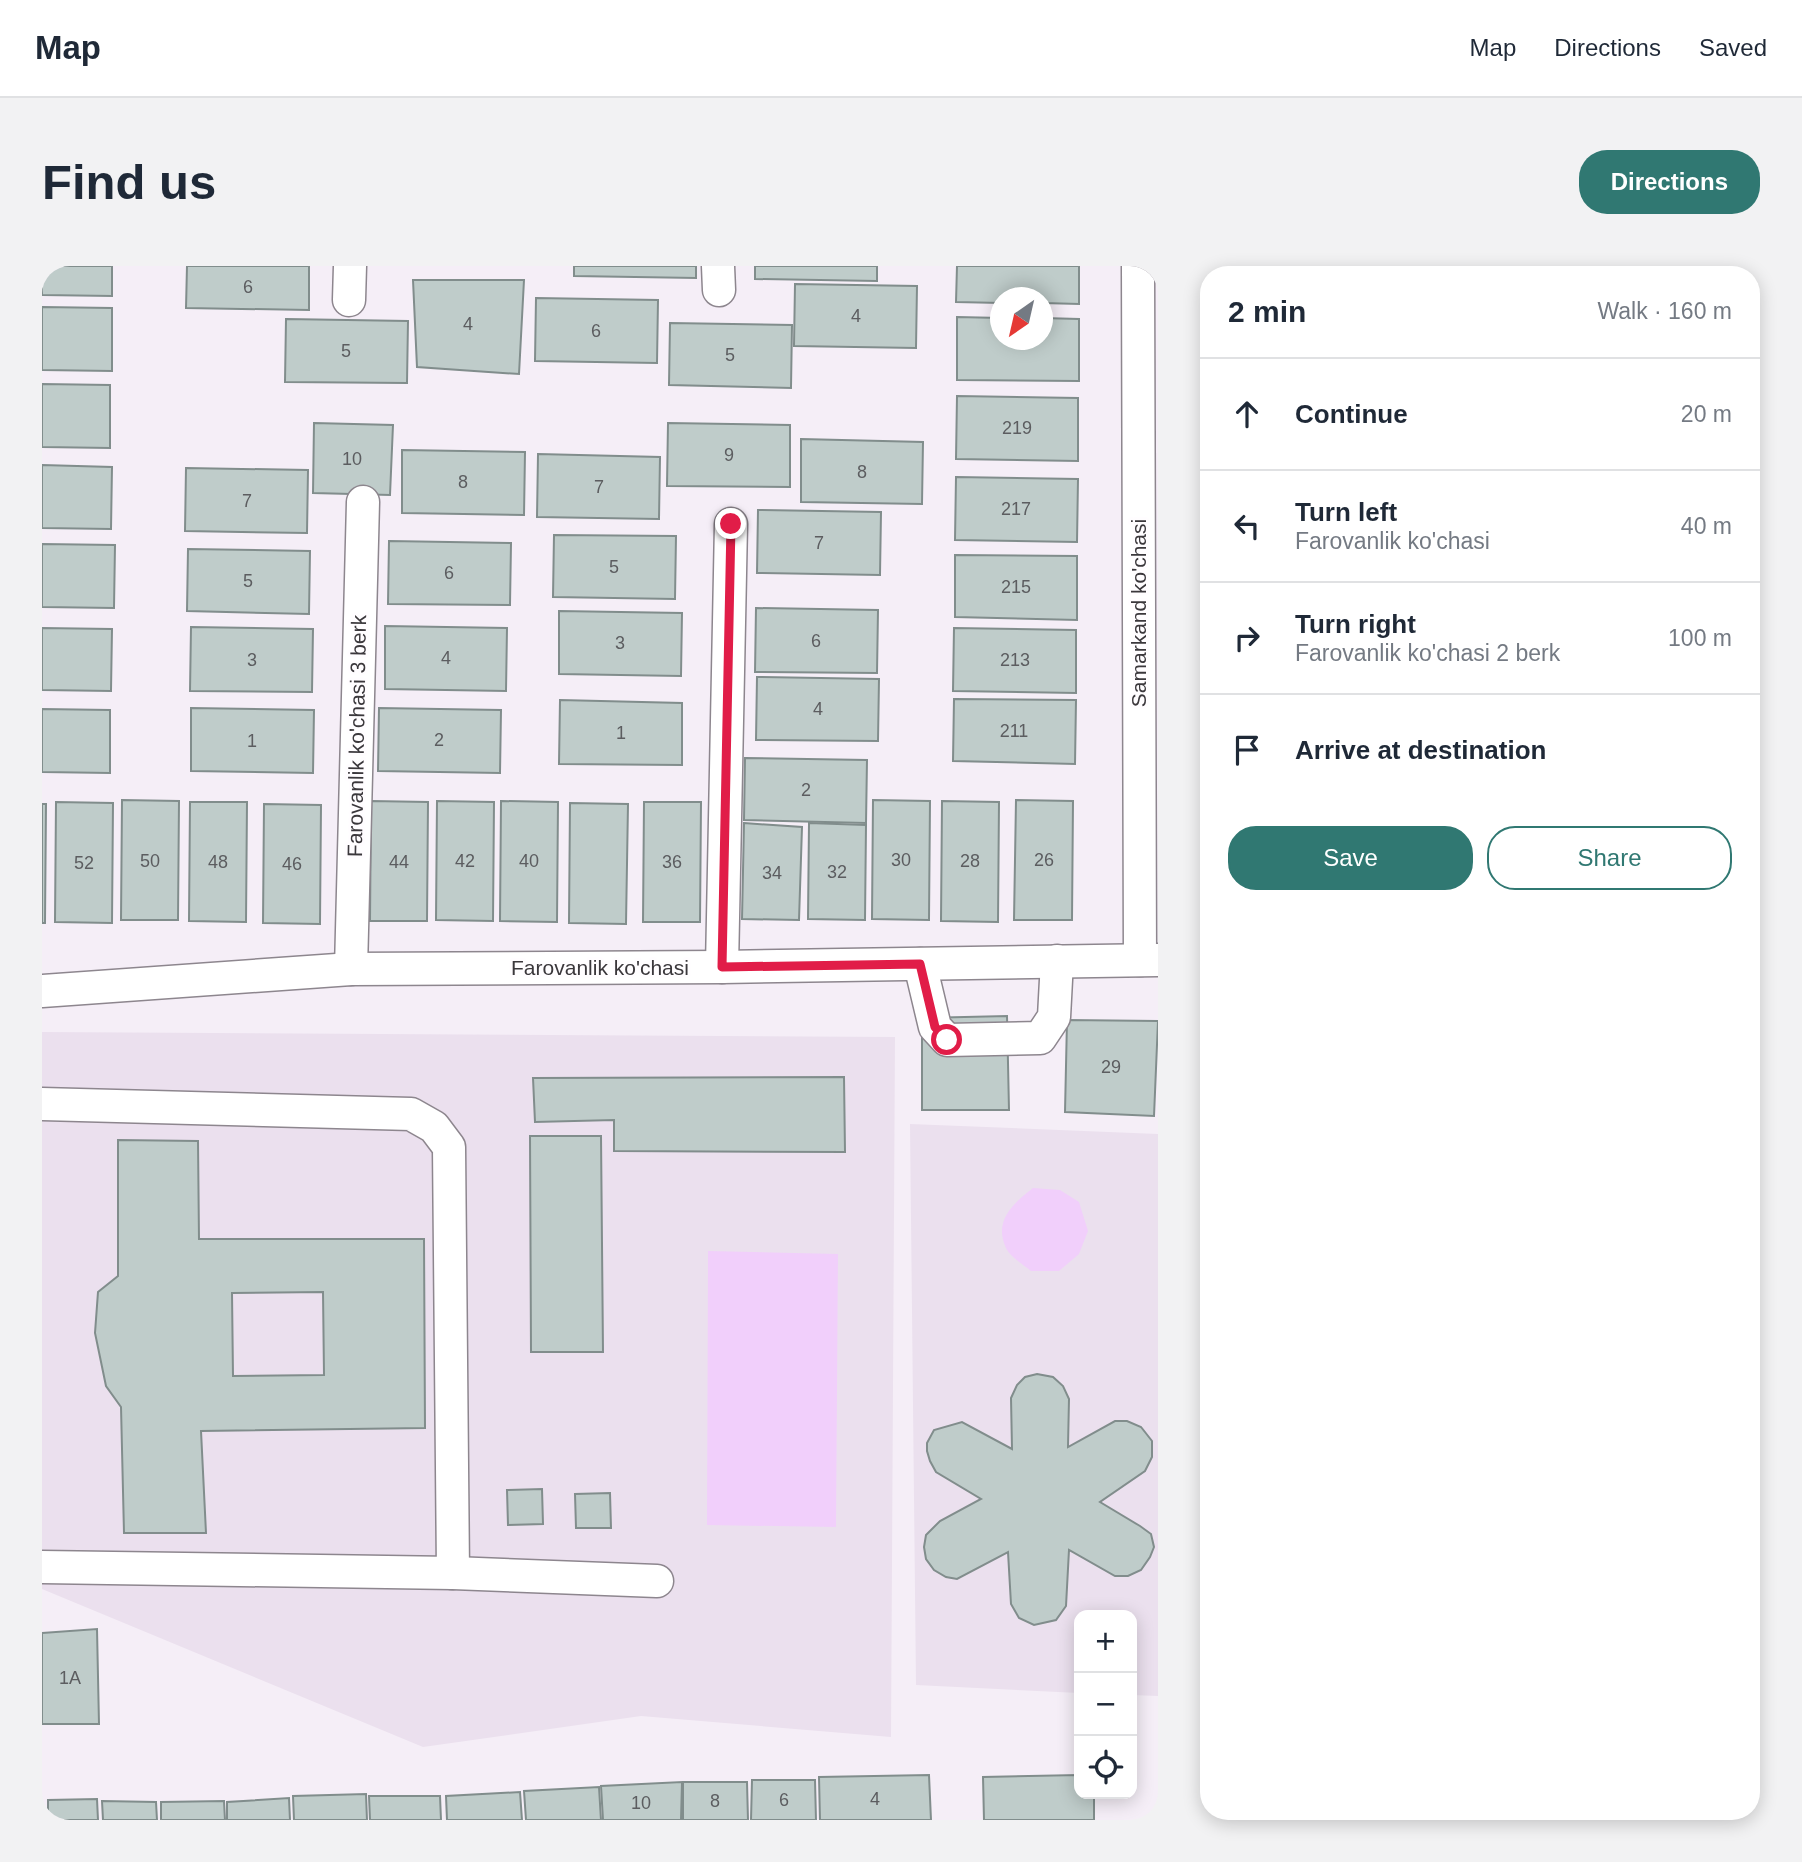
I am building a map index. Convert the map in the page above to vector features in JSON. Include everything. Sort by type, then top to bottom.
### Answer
[{"type":"street","points":[[349,300],[350,266]]},
{"type":"street","name":"Samarkand ko'chasi","points":[[1138,266],[1149,960]]},
{"type":"street","name":"Farovanlik ko'chasi 3 berk","points":[[351,969],[363,502]]},
{"type":"street","points":[[722,967],[731,524]]},
{"type":"street","name":"Farovanlik ko'chasi","points":[[42,991],[351,969],[722,967],[1149,960]]},
{"type":"street","points":[[920,964],[935,1027],[947,1040],[1027,1039],[1040,1038],[1054,1017],[1057,961]]},
{"type":"street","points":[[42,1104],[411,1114],[434,1126],[449,1146],[453,1573]]},
{"type":"street","points":[[42,1567],[453,1573],[657,1581]]},
{"type":"shaded area","points":[[42,1032],[895,1037],[891,1737],[641,1716],[423,1747],[42,1589]]},
{"type":"shaded area","points":[[910,1124],[1158,1134],[1158,1696],[1137,1695],[1137,1610],[1074,1610],[1074,1693],[916,1685]]},
{"type":"shaded area","points":[[1033,1188],[1060,1190],[1079,1202],[1088,1231],[1079,1254],[1059,1271],[1031,1271],[1006,1248],[1002,1229],[1007,1213]]},
{"type":"shaded area","points":[[708,1251],[838,1254],[836,1527],[707,1525]]},
{"type":"building","points":[[42,266],[112,266],[112,296],[42,295]]},
{"type":"building","points":[[187,266],[309,266],[309,310],[186,308]]},
{"type":"building","points":[[574,266],[696,266],[696,278],[574,276]]},
{"type":"building","points":[[755,266],[877,266],[877,281],[755,279]]},
{"type":"building","points":[[957,266],[1079,266],[1079,304],[1053,303],[1053,287],[990,287],[990,303],[956,302]]},
{"type":"building","points":[[413,280],[524,280],[519,374],[417,367]]},
{"type":"building","points":[[795,284],[917,286],[916,348],[794,346]]},
{"type":"building","points":[[536,298],[658,300],[657,363],[535,361]]},
{"type":"building","points":[[42,307],[112,308],[112,371],[42,370]]},
{"type":"building","points":[[957,317],[990,318],[990,350],[1053,350],[1053,318],[1079,319],[1079,381],[957,380]]},
{"type":"building","points":[[286,319],[408,321],[407,383],[285,382]]},
{"type":"building","points":[[670,323],[792,325],[791,388],[669,385]]},
{"type":"building","points":[[42,384],[110,385],[110,448],[42,447]]},
{"type":"building","points":[[957,396],[1078,398],[1078,461],[956,459]]},
{"type":"building","points":[[314,423],[393,425],[390,495],[313,493]]},
{"type":"building","points":[[668,423],[790,425],[790,487],[667,486]]},
{"type":"building","points":[[801,439],[923,442],[922,504],[801,502]]},
{"type":"building","points":[[402,450],[525,452],[524,515],[402,513]]},
{"type":"building","points":[[538,454],[660,457],[659,519],[537,517]]},
{"type":"building","points":[[42,465],[112,467],[111,529],[42,528]]},
{"type":"building","points":[[186,468],[308,470],[307,533],[185,531]]},
{"type":"building","points":[[956,477],[1078,479],[1077,542],[955,540]]},
{"type":"building","points":[[758,510],[881,512],[880,575],[757,573]]},
{"type":"building","points":[[554,535],[676,536],[675,599],[553,597]]},
{"type":"building","points":[[389,541],[511,543],[510,605],[388,604]]},
{"type":"building","points":[[42,544],[115,545],[114,608],[42,607]]},
{"type":"building","points":[[188,549],[310,551],[309,614],[187,611]]},
{"type":"building","points":[[955,555],[1077,556],[1077,620],[955,617]]},
{"type":"building","points":[[756,608],[878,610],[877,673],[755,672]]},
{"type":"building","points":[[559,611],[682,613],[681,676],[559,674]]},
{"type":"building","points":[[385,626],[507,628],[506,691],[385,689]]},
{"type":"building","points":[[191,627],[313,629],[312,692],[190,691]]},
{"type":"building","points":[[42,628],[112,629],[111,691],[42,690]]},
{"type":"building","points":[[954,628],[1076,630],[1076,693],[953,691]]},
{"type":"building","points":[[757,677],[879,679],[878,741],[756,740]]},
{"type":"building","points":[[954,699],[1076,700],[1075,764],[953,761]]},
{"type":"building","points":[[560,700],[682,703],[682,765],[559,764]]},
{"type":"building","points":[[191,708],[314,710],[313,773],[191,771]]},
{"type":"building","points":[[379,708],[501,710],[500,773],[378,771]]},
{"type":"building","points":[[42,709],[110,710],[110,773],[42,772]]},
{"type":"building","points":[[745,758],[867,760],[866,823],[744,820]]},
{"type":"building","points":[[122,800],[179,801],[178,920],[121,920]]},
{"type":"building","points":[[873,800],[930,801],[929,920],[872,919]]},
{"type":"building","points":[[1016,800],[1073,801],[1072,920],[1014,920]]},
{"type":"building","points":[[371,801],[428,802],[427,921],[370,921]]},
{"type":"building","points":[[437,801],[494,802],[493,921],[436,920]]},
{"type":"building","points":[[501,801],[558,802],[557,922],[500,921]]},
{"type":"building","points":[[942,801],[999,802],[998,922],[941,921]]},
{"type":"building","points":[[56,802],[113,803],[112,923],[55,922]]},
{"type":"building","points":[[190,802],[247,802],[246,922],[189,921]]},
{"type":"building","points":[[644,802],[701,802],[700,922],[643,922]]},
{"type":"building","points":[[570,803],[628,804],[626,924],[569,923]]},
{"type":"building","points":[[42,804],[46,804],[45,923],[42,923]]},
{"type":"building","points":[[264,804],[321,805],[320,924],[263,923]]},
{"type":"building","points":[[744,823],[802,827],[799,920],[742,919]]},
{"type":"building","points":[[809,823],[866,825],[865,920],[808,919]]},
{"type":"building","points":[[1007,1016],[1009,1110],[922,1110],[922,1018]]},
{"type":"building","points":[[1067,1020],[1158,1021],[1154,1116],[1065,1112]]},
{"type":"building","points":[[844,1077],[845,1152],[614,1151],[614,1120],[535,1122],[533,1078]]},
{"type":"building","points":[[530,1136],[601,1136],[603,1352],[531,1352]]},
{"type":"building","points":[[118,1140],[198,1141],[199,1239],[424,1239],[425,1428],[201,1431],[206,1533],[124,1533],[121,1407],[106,1386],[95,1333],[98,1292],[118,1276]],"holes":[[[323,1292],[324,1375],[233,1376],[232,1293]]]},
{"type":"building","points":[[1037,1374],[1053,1377],[1063,1386],[1069,1399],[1068,1447],[1115,1421],[1127,1421],[1141,1427],[1152,1441],[1152,1457],[1145,1471],[1100,1502],[1151,1534],[1154,1547],[1141,1570],[1128,1576],[1115,1576],[1069,1550],[1066,1606],[1056,1620],[1034,1625],[1019,1618],[1011,1604],[1008,1552],[957,1579],[946,1577],[934,1570],[926,1559],[924,1547],[926,1535],[940,1521],[981,1499],[936,1472],[927,1451],[927,1443],[934,1430],[962,1422],[1012,1449],[1011,1398],[1017,1385],[1025,1377]]},
{"type":"building","points":[[542,1489],[543,1524],[508,1525],[507,1490]]},
{"type":"building","points":[[610,1493],[611,1528],[576,1528],[575,1494]]},
{"type":"building","points":[[97,1629],[99,1724],[42,1724],[42,1633]]},
{"type":"building","points":[[929,1775],[931,1820],[820,1820],[819,1777]]},
{"type":"building","points":[[1074,1775],[1074,1799],[1094,1799],[1094,1820],[984,1820],[983,1777]]},
{"type":"building","points":[[752,1780],[815,1780],[816,1820],[751,1820]]},
{"type":"building","points":[[682,1782],[681,1820],[603,1820],[601,1786]]},
{"type":"building","points":[[683,1782],[747,1782],[748,1820],[683,1820]]},
{"type":"building","points":[[599,1787],[601,1820],[526,1820],[524,1791]]},
{"type":"building","points":[[520,1792],[522,1820],[447,1820],[446,1796]]},
{"type":"building","points":[[366,1794],[367,1820],[294,1820],[293,1796]]},
{"type":"building","points":[[369,1796],[440,1796],[441,1820],[370,1820]]},
{"type":"building","points":[[289,1798],[290,1820],[227,1820],[227,1802]]},
{"type":"building","points":[[97,1799],[98,1820],[48,1820],[48,1800]]},
{"type":"building","points":[[102,1801],[156,1802],[157,1820],[103,1820]]},
{"type":"building","points":[[224,1801],[225,1820],[161,1820],[161,1802]]},
{"type":"route","points":[[731,524],[722,967],[920,964],[935,1027],[947,1040]]}]
